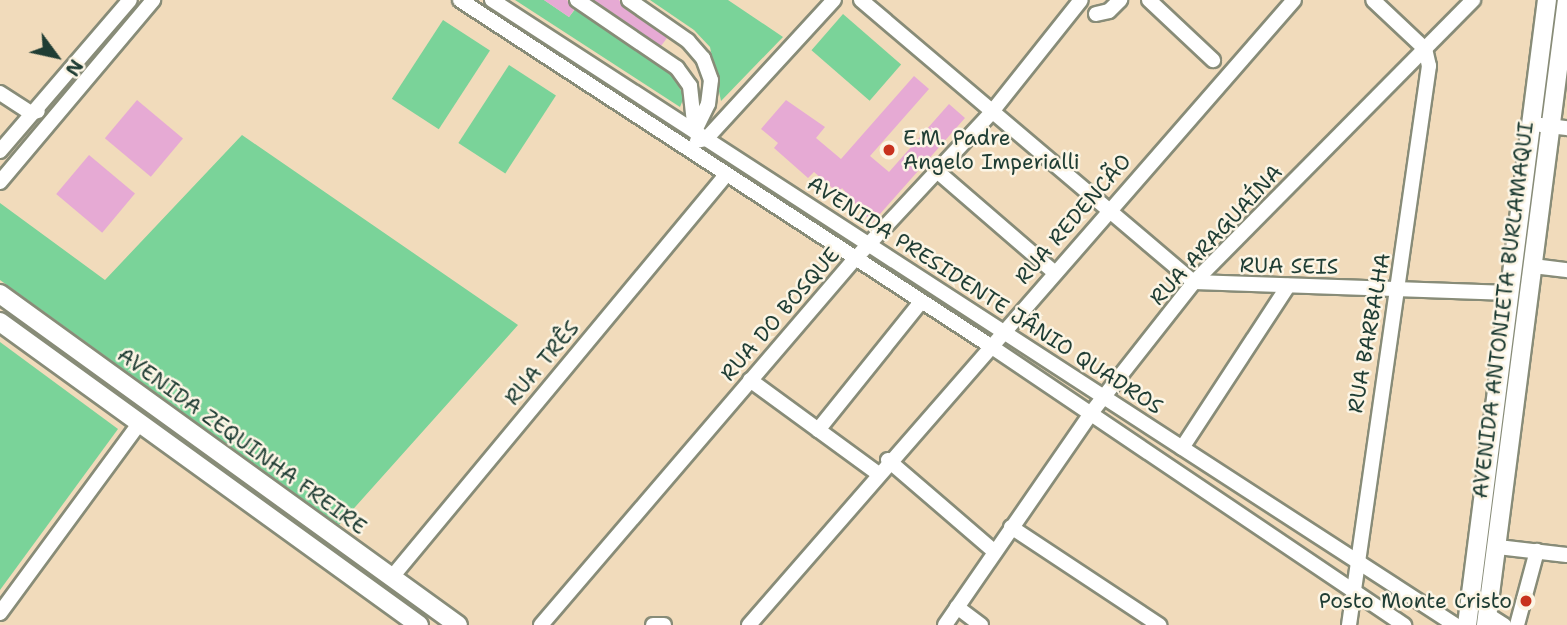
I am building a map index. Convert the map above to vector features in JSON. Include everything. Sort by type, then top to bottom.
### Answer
[{"type":"main road","name":"AVENIDA ANTONIETA BURLAMAQUI","points":[[1467,625],[1533,266],[1547,0]]},
{"type":"main road","name":"AVENIDA ANTONIETA BURLAMAQUI","points":[[1487,620],[1498,547],[1510,293],[1539,125],[1567,0]]},
{"type":"main road","name":"AVENIDA ZEQUINHA FREIRE","points":[[0,294],[458,625]]},
{"type":"main road","points":[[0,323],[419,625]]},
{"type":"main road","points":[[60,365],[80,353]]},
{"type":"street","points":[[0,151],[130,0]]},
{"type":"street","points":[[0,182],[153,0]]},
{"type":"street","name":"AVENIDA PRESIDENTE JÂNIO QUADROS","points":[[460,0],[725,176],[989,345],[1404,625]]},
{"type":"street","name":"AVENIDA PRESIDENTE JÂNIO QUADROS","points":[[492,0],[869,245],[1004,329],[1103,397],[1455,625]]},
{"type":"street","points":[[577,0],[677,68],[690,86],[700,136]]},
{"type":"street","points":[[629,0],[688,40],[703,58],[711,80],[700,136]]},
{"type":"street","points":[[676,144],[700,136],[834,0]]},
{"type":"street","points":[[861,0],[1106,212],[1194,282]]},
{"type":"street","name":"RUA DO BOSQUE","points":[[541,625],[854,260],[990,113],[1081,0]]},
{"type":"street","points":[[1097,14],[1109,11],[1120,0]]},
{"type":"street","points":[[1149,0],[1213,60]]},
{"type":"street","name":"RUA REDENCÃO","points":[[749,625],[888,460],[1294,0]]},
{"type":"street","points":[[1373,0],[1425,49]]},
{"type":"street","name":"RUA ARAGUAÍNA","points":[[945,625],[1091,413],[1194,282],[1473,0]]},
{"type":"street","name":"RUA BARBALHA","points":[[1349,625],[1351,591],[1400,289],[1429,66],[1425,49]]},
{"type":"street","points":[[0,93],[31,113],[64,104]]},
{"type":"street","points":[[1539,125],[1567,128]]},
{"type":"street","points":[[938,172],[1055,273]]},
{"type":"street","name":"RUA TRÊS","points":[[392,577],[725,176]]},
{"type":"street","points":[[1533,266],[1567,270]]},
{"type":"street","name":"RUA SEIS","points":[[1194,282],[1510,293]]},
{"type":"street","points":[[1182,448],[1288,286]]},
{"type":"street","points":[[818,430],[920,303]]},
{"type":"street","points":[[750,380],[877,473]]},
{"type":"street","points":[[0,613],[139,424]]},
{"type":"street","points":[[888,460],[995,552]]},
{"type":"street","points":[[1011,527],[1159,625]]},
{"type":"street","points":[[1498,547],[1567,555]]},
{"type":"street","points":[[1517,625],[1538,551]]},
{"type":"street","points":[[957,607],[981,625]]},
{"type":"street","points":[[1487,620],[1504,625]]},
{"type":"street","points":[[653,625],[664,625]]},
{"type":"green space","points":[[515,0],[544,0],[569,17],[576,8],[671,70],[684,97],[680,107]]},
{"type":"green space","points":[[650,0],[728,0],[783,37],[721,101],[710,47],[694,30]]},
{"type":"green space","points":[[843,14],[901,65],[870,101],[812,50]]},
{"type":"green space","points":[[443,20],[490,50],[439,129],[392,99]]},
{"type":"green space","points":[[509,65],[556,95],[505,173],[458,143]]},
{"type":"green space","points":[[242,135],[518,325],[339,525],[0,280],[0,203],[105,280]]},
{"type":"green space","points":[[0,342],[118,429],[0,590]]},
{"type":"building","points":[[544,0],[567,0],[574,10],[569,17]]},
{"type":"building","points":[[594,0],[619,0],[624,8],[667,38],[661,46]]},
{"type":"building","points":[[914,76],[929,89],[870,156],[889,172],[949,104],[965,118],[872,223],[842,188],[838,193],[814,172],[808,178],[774,148],[778,143],[761,129],[786,100],[825,127],[816,138],[841,159]]},
{"type":"building","points":[[137,100],[183,139],[151,177],[105,138]]},
{"type":"building","points":[[89,155],[135,194],[102,233],[56,194]]},
{"type":"place","name":"E.M. Padre Angelo Imperialli","points":[[889,150]]},
{"type":"place","name":"Posto Monte Cristo","points":[[1526,601]]}]
